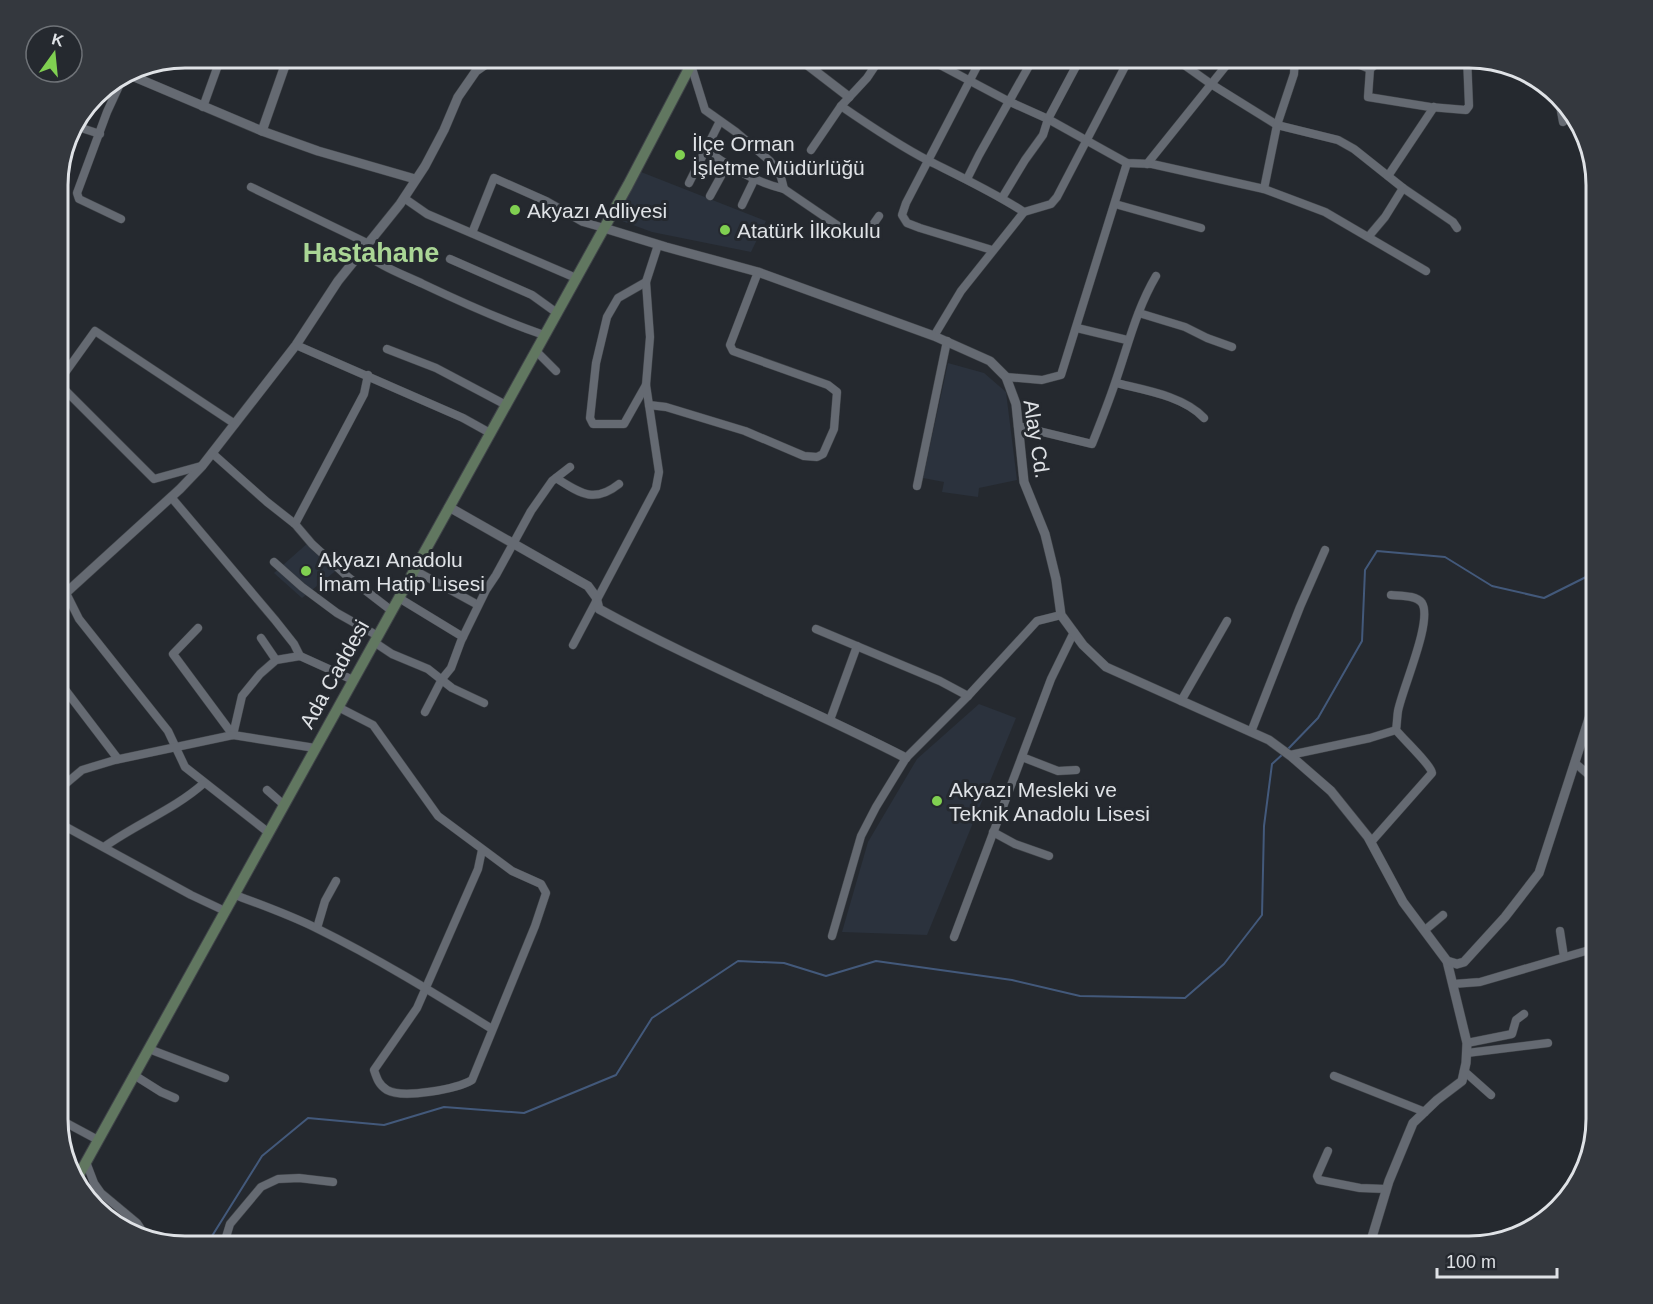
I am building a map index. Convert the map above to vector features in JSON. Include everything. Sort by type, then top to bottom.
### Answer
[{"type":"main road","name":"Ada Caddesi","points":[[80,1172],[604,228],[689,68]]},
{"type":"street","points":[[203,107],[217,68]]},
{"type":"street","points":[[262,131],[284,68]]},
{"type":"street","points":[[68,591],[202,466],[296,345],[338,281],[404,198],[425,166],[458,97],[481,68]]},
{"type":"street","points":[[695,68],[705,110],[770,160],[781,177],[784,189]]},
{"type":"street","points":[[819,68],[849,97]]},
{"type":"street","points":[[811,150],[872,68]]},
{"type":"street","points":[[944,68],[1048,119],[1127,163],[1147,164],[1222,178],[1264,189],[1325,212],[1426,271]]},
{"type":"street","points":[[976,68],[906,202],[902,214],[907,223],[992,250]]},
{"type":"street","points":[[967,179],[1028,68]]},
{"type":"street","points":[[1002,198],[1043,135],[1048,119],[1075,68]]},
{"type":"street","points":[[934,336],[961,291],[1024,212],[1051,204],[1057,197],[1124,68]]},
{"type":"street","points":[[1188,68],[1277,125],[1338,140],[1354,149],[1403,188],[1453,222],[1456,228]]},
{"type":"street","points":[[1147,164],[1224,68]]},
{"type":"street","points":[[1264,189],[1277,125],[1294,68]]},
{"type":"street","points":[[1370,69],[1368,97],[1466,110],[1469,106],[1467,68]]},
{"type":"street","points":[[137,78],[262,131],[318,151],[416,179]]},
{"type":"street","points":[[118,89],[77,193],[79,199],[121,219]]},
{"type":"street","points":[[842,106],[890,139],[1024,212]]},
{"type":"street","points":[[1388,176],[1434,107]]},
{"type":"street","points":[[1561,114],[1563,122]]},
{"type":"street","points":[[689,183],[720,121]]},
{"type":"street","points":[[82,128],[100,134]]},
{"type":"street","points":[[706,150],[727,165],[784,189],[850,234],[866,236],[879,216]]},
{"type":"street","points":[[1006,377],[1042,380],[1061,375],[1127,163]]},
{"type":"street","points":[[710,196],[727,165]]},
{"type":"street","points":[[471,233],[494,178],[546,201],[583,222],[604,228]]},
{"type":"street","points":[[742,205],[755,178]]},
{"type":"street","points":[[251,187],[365,247],[371,259],[544,335]]},
{"type":"street","points":[[1368,237],[1385,217],[1403,188]]},
{"type":"street","points":[[404,198],[427,214],[576,278]]},
{"type":"street","points":[[1115,204],[1202,228]]},
{"type":"street","name":"Alay Cd.","points":[[604,228],[758,272],[934,336],[990,361],[1006,377],[1016,404],[1024,482],[1045,534],[1056,579],[1061,615],[1083,645],[1106,667],[1269,740],[1291,756],[1331,791],[1371,842],[1403,902],[1447,961]]},
{"type":"street","points":[[573,645],[656,488],[659,472],[646,385],[650,337],[646,282],[658,245]]},
{"type":"street","points":[[450,259],[532,295],[557,313]]},
{"type":"street","points":[[649,405],[666,407],[745,431],[804,456],[818,457],[823,454],[834,429],[837,392],[828,385],[733,351],[730,345],[758,272]]},
{"type":"street","points":[[1018,426],[1092,444],[1116,383],[1127,340],[1144,295],[1156,276]]},
{"type":"street","points":[[646,282],[618,298],[607,317],[596,363],[590,418],[593,424],[624,424],[646,385]]},
{"type":"street","points":[[1139,313],[1185,327],[1232,347]]},
{"type":"street","points":[[1077,328],[1127,340]]},
{"type":"street","points":[[68,369],[95,331],[235,424]]},
{"type":"street","points":[[917,486],[946,341]]},
{"type":"street","points":[[296,345],[463,418],[490,433]]},
{"type":"street","points":[[387,349],[436,368],[506,405]]},
{"type":"street","points":[[536,351],[556,371]]},
{"type":"street","points":[[295,524],[364,394],[368,375]]},
{"type":"street","points":[[1116,383],[1181,402],[1195,408],[1204,418]]},
{"type":"street","points":[[68,393],[154,479],[202,466]]},
{"type":"street","points":[[212,453],[295,524],[312,544],[348,577],[392,611]]},
{"type":"street","points":[[425,711],[442,679],[452,668],[478,604],[531,511],[556,478],[570,467]]},
{"type":"street","points":[[556,478],[588,495],[600,495],[619,484]]},
{"type":"street","points":[[171,497],[275,620],[294,644],[300,656]]},
{"type":"street","points":[[449,507],[588,586],[596,597],[599,609],[636,629],[906,758]]},
{"type":"street","points":[[1251,732],[1325,550]]},
{"type":"street","points":[[274,562],[302,588],[376,639],[392,654],[428,669],[452,688],[484,703]]},
{"type":"street","points":[[414,570],[478,604]]},
{"type":"street","points":[[1371,842],[1432,773],[1431,767],[1406,744],[1396,730],[1398,710],[1409,679],[1426,614],[1422,602],[1415,598],[1391,595]]},
{"type":"street","points":[[68,597],[79,618],[168,731],[185,767],[268,833]]},
{"type":"street","points":[[399,598],[463,637]]},
{"type":"street","points":[[832,936],[861,836],[906,758],[968,696],[1037,621],[1061,615]]},
{"type":"street","points":[[1181,701],[1227,621]]},
{"type":"street","points":[[198,628],[173,654],[233,735]]},
{"type":"street","points":[[816,629],[940,681],[968,696]]},
{"type":"street","points":[[954,936],[1051,679],[1074,632]]},
{"type":"street","points":[[261,638],[276,660]]},
{"type":"street","points":[[830,720],[857,646]]},
{"type":"street","points":[[233,735],[242,696],[276,660],[300,656],[353,680]]},
{"type":"street","points":[[68,693],[118,759]]},
{"type":"street","points":[[338,707],[373,725],[438,816],[512,871],[541,885],[546,893],[535,926],[472,1080],[461,1087],[403,1094],[388,1091],[378,1082],[374,1071],[417,1008],[478,869],[482,850]]},
{"type":"street","points":[[1372,1237],[1386,1190],[1413,1123],[1462,1081],[1467,1048],[1447,961],[1464,962],[1505,917],[1539,873],[1586,728]]},
{"type":"street","points":[[1291,756],[1396,730]]},
{"type":"street","points":[[68,777],[82,770],[118,759],[233,735],[315,748]]},
{"type":"street","points":[[1022,757],[1058,771],[1076,770]]},
{"type":"street","points":[[1575,763],[1586,772]]},
{"type":"street","points":[[104,847],[193,793],[204,783]]},
{"type":"street","points":[[267,790],[284,806]]},
{"type":"street","points":[[68,828],[225,911]]},
{"type":"street","points":[[993,832],[1015,844],[1049,856]]},
{"type":"street","points":[[317,928],[326,900],[336,881]]},
{"type":"street","points":[[235,894],[317,928],[382,962],[492,1029]]},
{"type":"street","points":[[1425,930],[1443,915]]},
{"type":"street","points":[[1560,931],[1564,957]]},
{"type":"street","points":[[1453,984],[1480,982],[1586,951]]},
{"type":"street","points":[[1467,1048],[1512,1034],[1516,1020],[1524,1014]]},
{"type":"street","points":[[1467,1048],[1505,1050],[1548,1043]]},
{"type":"street","points":[[149,1049],[225,1078]]},
{"type":"street","points":[[1464,1071],[1491,1095]]},
{"type":"street","points":[[134,1075],[175,1098]]},
{"type":"street","points":[[1334,1076],[1425,1112]]},
{"type":"street","points":[[68,1124],[98,1140]]},
{"type":"street","points":[[1328,1151],[1317,1176],[1319,1180],[1386,1190]]},
{"type":"street","points":[[86,1162],[94,1183],[101,1193],[138,1226]]},
{"type":"street","points":[[226,1237],[230,1224],[261,1187],[278,1179],[298,1178],[333,1182]]},
{"type":"shaded area","points":[[641,172],[766,221],[751,252],[652,232],[622,221],[618,217],[618,210]]},
{"type":"shaded area","points":[[948,363],[984,373],[1006,392],[1017,480],[979,488],[978,497],[942,492],[944,482],[923,478]]},
{"type":"shaded area","name":"Akyazı Anadolu İmam Hatip Lisesi","points":[[309,542],[338,569],[302,598],[274,573]]},
{"type":"shaded area","name":"Akyazı Mesleki ve Teknik Anadolu Lisesi","points":[[979,704],[1016,718],[927,935],[842,932],[868,842],[917,759]]},
{"type":"waterway","points":[[1287,750],[1318,718],[1362,641],[1365,570],[1377,551],[1445,557],[1492,586],[1544,598],[1586,577]]},
{"type":"waterway","points":[[212,1237],[262,1156],[308,1118],[384,1125],[444,1107],[524,1113],[616,1075],[652,1018],[738,961],[784,963],[826,976],[876,961],[1012,980],[1080,996],[1185,998],[1224,964],[1262,915],[1264,826],[1272,764],[1283,754]]},
{"type":"place","name":"İlçe Orman İşletme Müdürlüğü","points":[[680,155]]},
{"type":"place","name":"Akyazı Adliyesi","points":[[515,210]]},
{"type":"place","name":"Atatürk İlkokulu","points":[[725,230]]},
{"type":"place","name":"Akyazı Anadolu İmam Hatip Lisesi","points":[[306,571]]},
{"type":"place","name":"Akyazı Mesleki ve Teknik Anadolu Lisesi","points":[[937,801]]},
{"type":"district","name":"Hastahane","points":[[371,253]]}]
